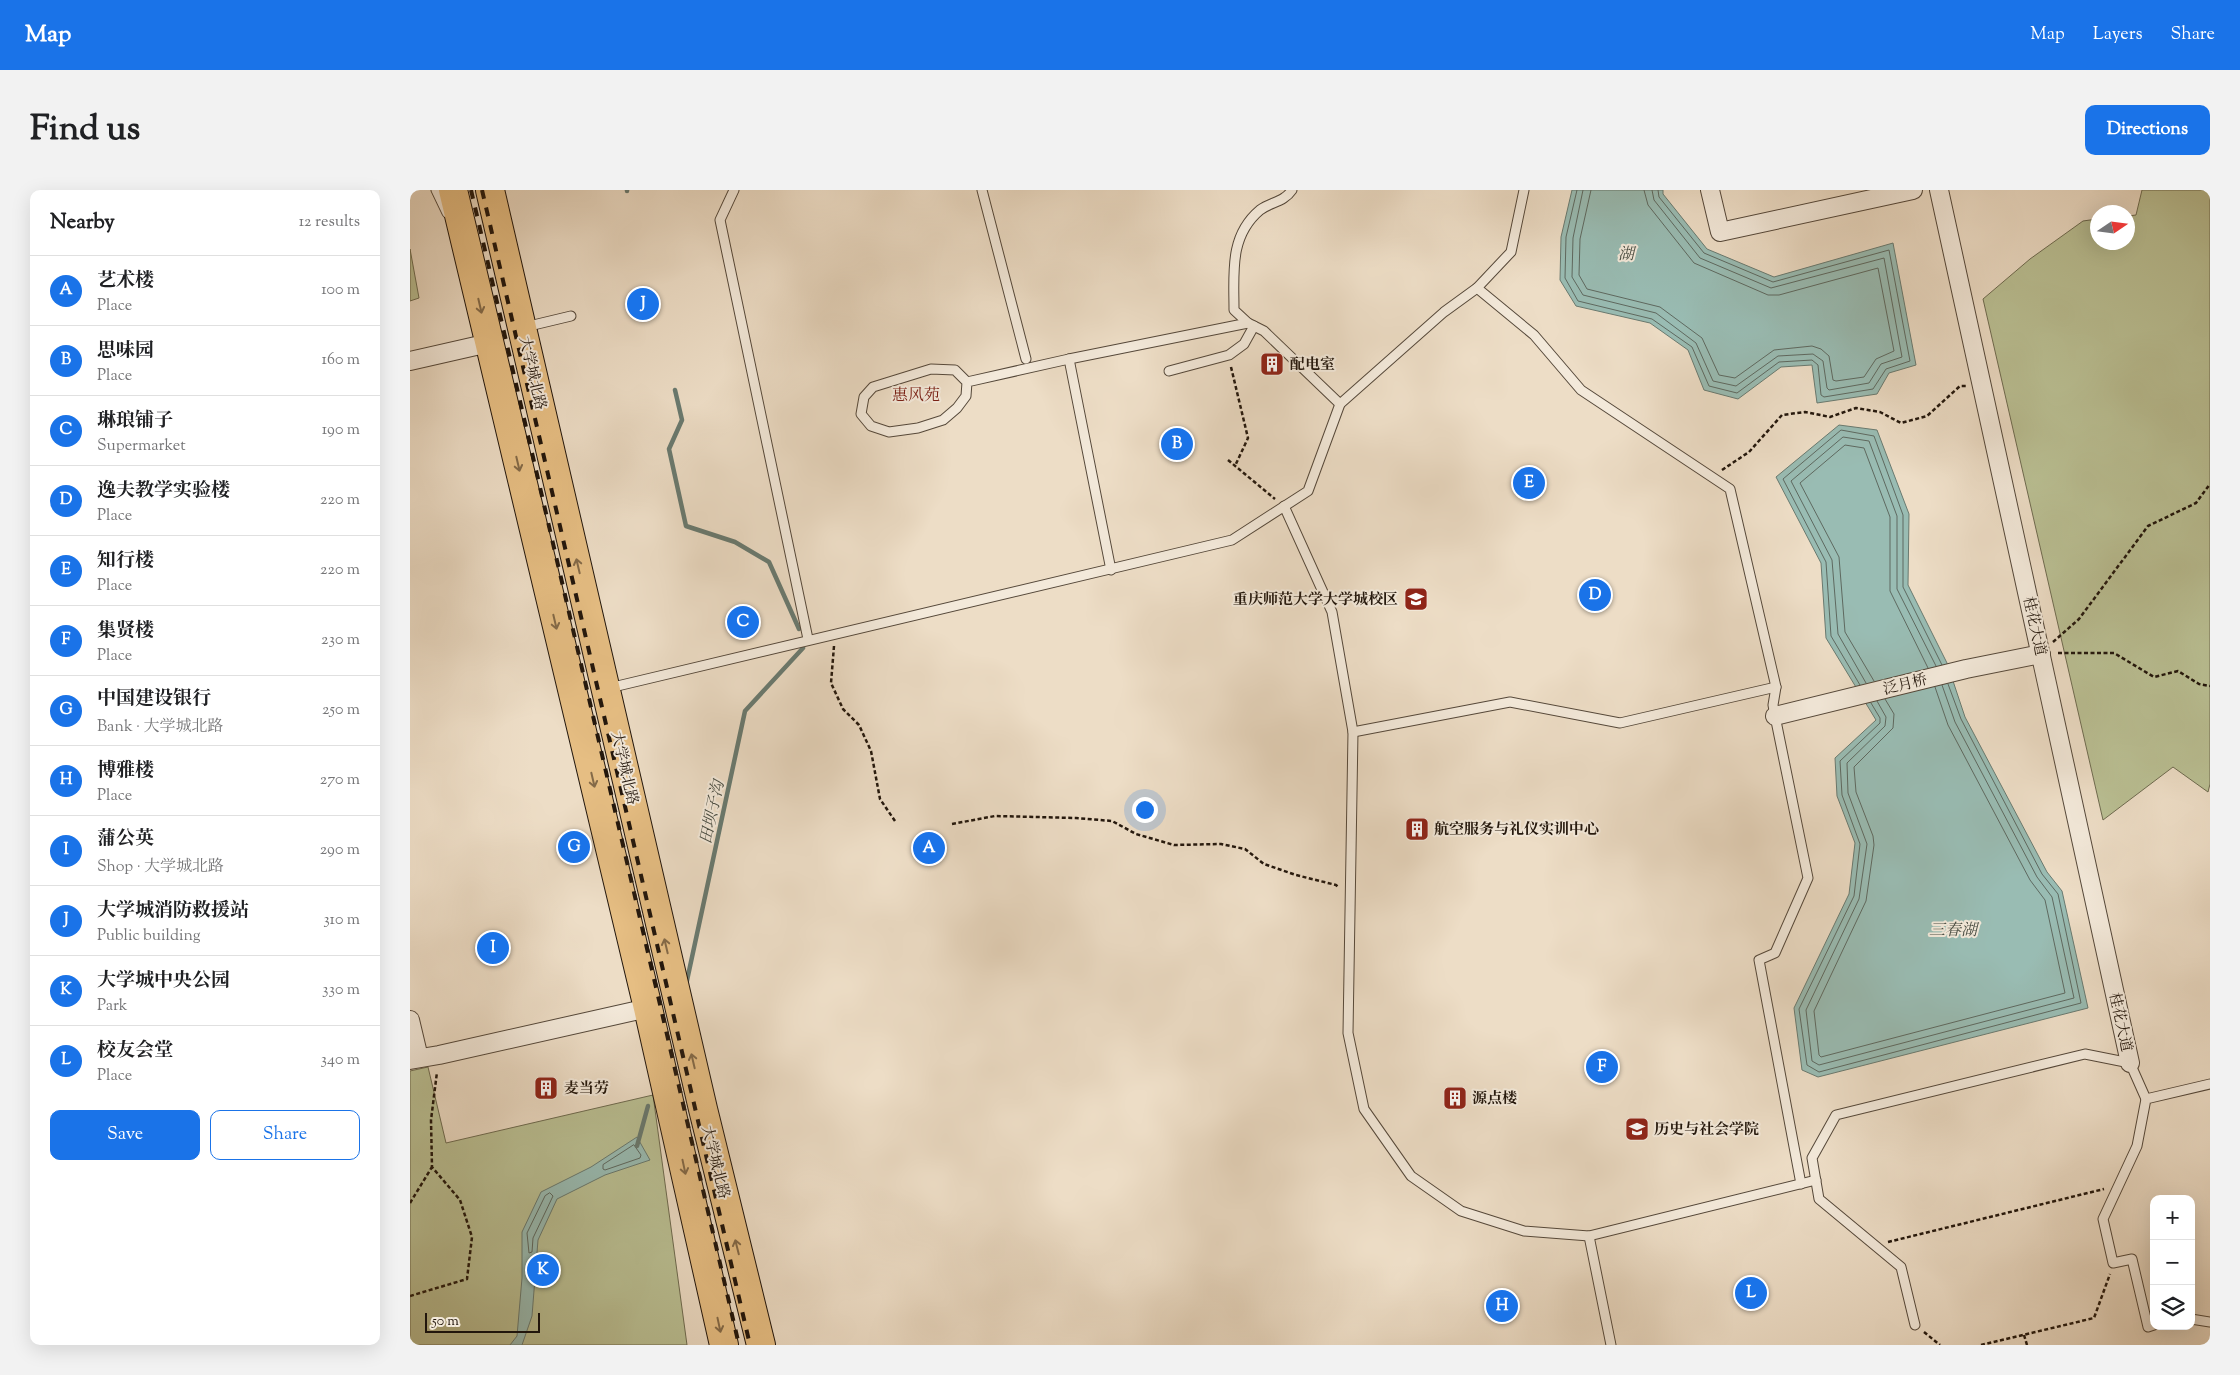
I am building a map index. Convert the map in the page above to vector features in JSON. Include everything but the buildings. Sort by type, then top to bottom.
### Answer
[{"type":"main road","name":"大学城北路","points":[[453,190],[650,1016],[724,1345]]},
{"type":"main road","name":"大学城北路","points":[[496,194],[502,242],[703,1109],[761,1345]]},
{"type":"main road","points":[[710,1282],[743,1273]]},
{"type":"street","points":[[1710,190],[1720,232],[1914,190]]},
{"type":"street","name":"桂花大道","points":[[1939,190],[2130,1063]]},
{"type":"street","points":[[410,361],[489,343]]},
{"type":"street","name":"泛月桥","points":[[1775,716],[1966,669],[2041,654]]},
{"type":"street","points":[[410,1020],[414,1059],[650,1016]]},
{"type":"lane","points":[[436,190],[471,265]]},
{"type":"lane","points":[[734,190],[720,220],[808,639]]},
{"type":"lane","points":[[982,190],[1026,359]]},
{"type":"lane","points":[[1292,190],[1287,197],[1261,210],[1241,231],[1234,265],[1234,310],[1251,325],[1264,331],[1340,404]]},
{"type":"lane","points":[[606,688],[1232,540],[1308,491],[1340,404],[1444,312],[1477,288],[1511,252],[1524,190]]},
{"type":"lane","points":[[1477,288],[1534,335],[1581,390],[1730,490],[1776,687],[1773,705],[1808,878],[1775,953],[1758,960],[1800,1184]]},
{"type":"lane","points":[[522,327],[571,316]]},
{"type":"lane","points":[[1169,370],[1229,356],[1244,344],[1251,325]]},
{"type":"lane","points":[[967,382],[1069,359],[1251,325]]},
{"type":"lane","points":[[1069,359],[1111,570]]},
{"type":"lane","points":[[931,369],[955,370],[967,382],[966,396],[957,408],[943,420],[918,428],[889,432],[870,426],[861,414],[864,397],[873,387],[931,369]]},
{"type":"lane","points":[[1284,506],[1332,612],[1353,732],[1348,1033],[1364,1109],[1411,1176],[1461,1211],[1524,1231],[1589,1236],[1816,1180]]},
{"type":"lane","points":[[1353,732],[1510,702],[1620,723],[1776,687]]},
{"type":"lane","points":[[1915,1325],[1901,1267],[1819,1199],[1812,1158],[1836,1115],[2085,1054],[2130,1063],[2146,1099],[2137,1146],[2103,1218],[2113,1263],[2132,1259],[2148,1326],[2150,1326]]},
{"type":"lane","points":[[2146,1099],[2210,1084]]},
{"type":"lane","points":[[1589,1236],[1611,1345]]},
{"type":"lane","points":[[2195,1319],[2210,1322]]},
{"type":"path","points":[[1229,356],[1248,438],[1235,466]]},
{"type":"path","points":[[1711,477],[1749,452],[1782,415],[1805,412],[1830,417],[1856,408],[1880,412],[1901,423],[1927,416],[1960,386],[1982,387]]},
{"type":"path","points":[[1228,460],[1284,506]]},
{"type":"path","points":[[2041,654],[2079,618],[2148,526],[2196,503],[2210,484]]},
{"type":"path","points":[[838,632],[832,656],[830,683],[843,709],[859,725],[871,751],[880,799],[895,821]]},
{"type":"path","points":[[2041,654],[2114,653],[2154,677],[2178,671],[2199,684],[2210,686]]},
{"type":"path","points":[[952,824],[995,816],[1112,821],[1136,834],[1174,845],[1221,844],[1245,849],[1264,864],[1296,876],[1336,885],[1350,904]]},
{"type":"path","points":[[410,1203],[432,1167],[431,1120],[439,1055]]},
{"type":"path","points":[[410,1296],[467,1279],[472,1237],[460,1200],[432,1167]]},
{"type":"path","points":[[1874,1245],[2118,1186]]},
{"type":"path","points":[[1982,1345],[2094,1318],[2113,1263]]},
{"type":"path","points":[[1915,1325],[1940,1345]]},
{"type":"path","points":[[2024,1335],[2027,1345]]},
{"type":"green space","points":[[2142,190],[2210,190],[2210,784],[2208,792],[2173,767],[2103,820],[1983,299],[2030,259],[2083,221],[2090,220],[2090,250],[2135,250],[2136,215]]},
{"type":"green space","points":[[410,249],[419,298],[410,301]]},
{"type":"green space","points":[[428,1067],[446,1143],[653,1095],[687,1345],[410,1345],[410,1071]]},
{"type":"water","name":"湖","points":[[1572,190],[1663,190],[1663,194],[1707,249],[1774,277],[1893,243],[1916,365],[1889,373],[1877,394],[1817,403],[1812,365],[1781,367],[1738,399],[1704,390],[1688,350],[1650,323],[1576,306],[1560,280],[1561,237]]},
{"type":"water","name":"三春湖","points":[[1839,425],[1877,430],[1909,514],[1908,585],[1947,663],[1965,717],[2047,872],[2062,891],[2088,1008],[1818,1077],[1802,1070],[1794,1008],[1849,894],[1855,843],[1837,796],[1835,758],[1876,720],[1826,638],[1821,563],[1776,477]]},
{"type":"water","points":[[637,1137],[650,1160],[605,1175],[557,1199],[538,1240],[532,1316],[522,1345],[510,1345],[517,1336],[522,1278],[522,1232],[541,1192],[591,1167]]},
{"type":"waterway","name":"田坝子沟","points":[[675,390],[682,420],[669,449],[686,526],[735,542],[769,562],[799,629]]},
{"type":"waterway","name":"田坝子沟","points":[[686,985],[745,711],[803,648]]},
{"type":"waterway","name":"田坝子沟","points":[[637,1146],[648,1106]]},
{"type":"railway","points":[[471,190],[739,1345]]},
{"type":"railway","points":[[482,190],[750,1345]]},
{"type":"place","name":"大学城消防救援站","points":[[643,304]]},
{"type":"place","name":"配电室","points":[[1272,364]]},
{"type":"place","name":"思味园","points":[[1177,444]]},
{"type":"place","name":"知行楼","points":[[1529,483]]},
{"type":"place","name":"逸夫教学实验楼","points":[[1595,595]]},
{"type":"place","name":"重庆师范大学大学城校区","points":[[1416,599]]},
{"type":"place","name":"琳琅铺子","points":[[743,622]]},
{"type":"place","name":"航空服务与礼仪实训中心","points":[[1417,829]]},
{"type":"place","name":"中国建设银行","points":[[574,847]]},
{"type":"place","name":"艺术楼","points":[[929,848]]},
{"type":"place","name":"蒲公英","points":[[493,948]]},
{"type":"place","name":"集贤楼","points":[[1602,1067]]},
{"type":"place","name":"麦当劳","points":[[546,1088]]},
{"type":"place","name":"源点楼","points":[[1455,1098]]},
{"type":"place","name":"历史与社会学院","points":[[1637,1129]]},
{"type":"place","name":"大学城中央公园","points":[[543,1270]]},
{"type":"place","name":"校友会堂","points":[[1751,1293]]},
{"type":"place","name":"博雅楼","points":[[1502,1306]]},
{"type":"district","name":"惠风苑","points":[[916,394]]}]
